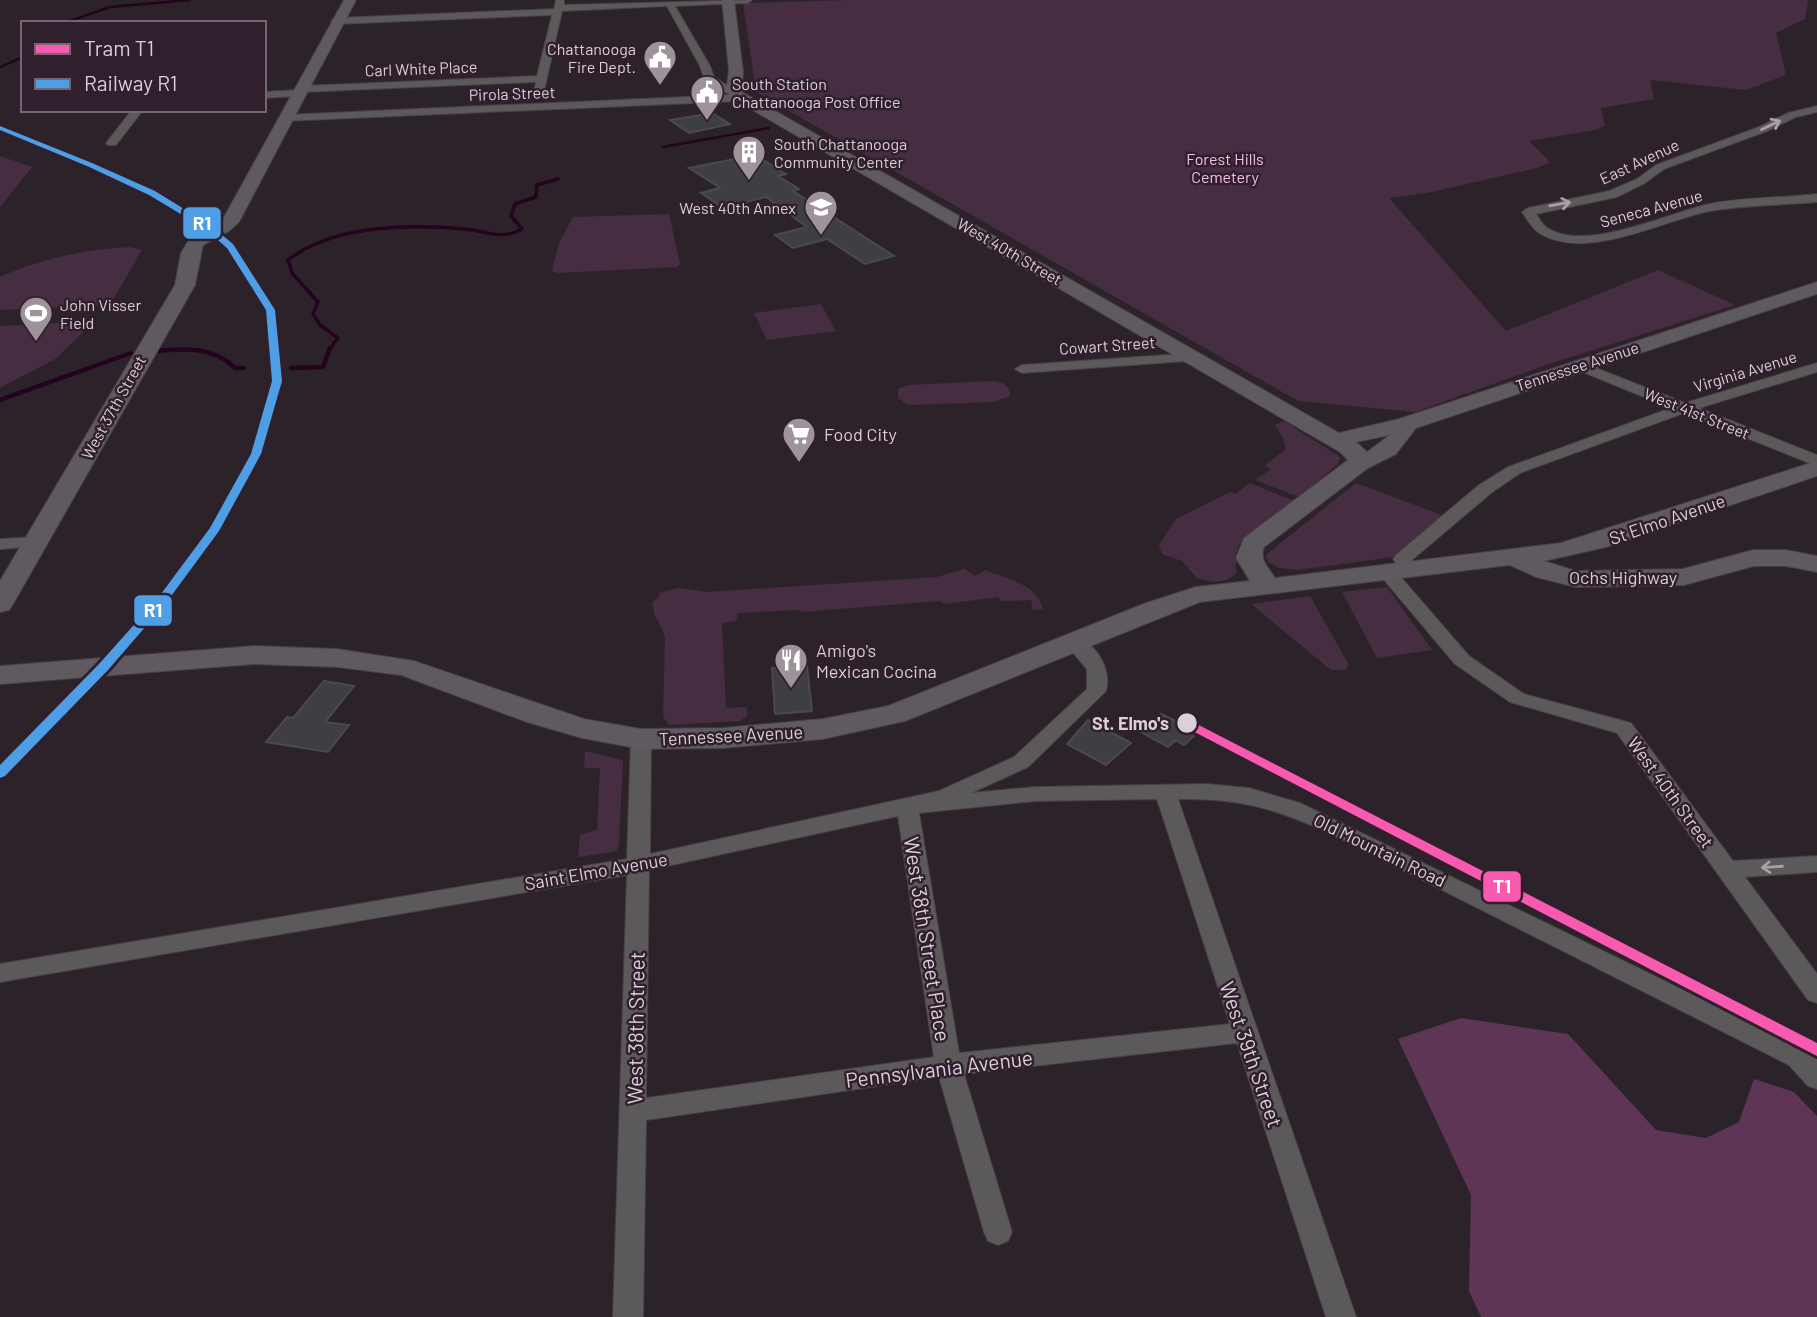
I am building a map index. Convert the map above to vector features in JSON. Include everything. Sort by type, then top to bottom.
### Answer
[{"type":"main road","name":"West 37th Street","points":[[0,604],[165,314],[185,285],[194,244],[198,238],[224,228],[230,222],[350,0]]},
{"type":"main road","points":[[729,1],[736,71],[733,91],[739,97]]},
{"type":"main road","name":"West 40th Street","points":[[739,97],[1337,440],[1355,453],[1360,463]]},
{"type":"main road","name":"Tennessee Avenue","points":[[1337,440],[1406,424],[1817,288]]},
{"type":"main road","points":[[1398,570],[1267,586],[1248,553],[1253,543],[1360,463],[1375,458],[1403,436],[1406,424]]},
{"type":"main road","name":"St Elmo Avenue","points":[[1398,570],[1514,557],[1597,542],[1817,468]]},
{"type":"main road","name":"Ochs Highway","points":[[1514,557],[1545,571],[1576,579],[1684,577],[1753,558],[1786,558],[1817,564]]},
{"type":"main road","name":"Tennessee Avenue","points":[[0,675],[254,655],[337,658],[404,667],[461,684],[537,715],[582,728],[641,739],[723,738],[798,731],[889,715],[1196,595],[1267,586]]},
{"type":"street","points":[[337,21],[559,7],[748,0]]},
{"type":"street","points":[[670,4],[705,66],[709,79],[739,97]]},
{"type":"street","points":[[536,107],[559,7]]},
{"type":"street","name":"Carl White Place","points":[[266,95],[541,79]]},
{"type":"street","name":"Pirola Street","points":[[284,118],[739,97]]},
{"type":"street","name":"East Avenue","points":[[1577,240],[1546,230],[1535,223],[1528,212],[1613,194],[1641,181],[1660,167],[1763,129],[1783,118],[1817,109]]},
{"type":"street","points":[[112,143],[136,112]]},
{"type":"street","name":"Seneca Avenue","points":[[1577,240],[1601,238],[1708,208],[1814,196]]},
{"type":"street","name":"Cowart Street","points":[[1022,369],[1195,357]]},
{"type":"street","name":"West 41st Street","points":[[1578,365],[1817,461]]},
{"type":"street","name":"Virginia Avenue","points":[[1398,570],[1402,559],[1485,489],[1514,470],[1684,408],[1817,367]]},
{"type":"street","points":[[0,544],[37,542]]},
{"type":"street","name":"West 40th Street","points":[[1398,570],[1462,660],[1517,698],[1625,728],[1817,993]]},
{"type":"street","name":"Saint Elmo Avenue","points":[[0,972],[637,865],[907,807],[946,796],[1021,762],[1096,691],[1100,682],[1099,670],[1093,660],[1073,642]]},
{"type":"street","name":"West 38th Street","points":[[628,1317],[641,739]]},
{"type":"street","name":"Old Mountain Road","points":[[907,807],[1035,794],[1165,791],[1249,795],[1313,817],[1807,1057]]},
{"type":"street","name":"West 39th Street","points":[[1165,791],[1341,1317]]},
{"type":"street","name":"West 38th Street Place","points":[[907,807],[948,1065],[998,1232]]},
{"type":"street","points":[[1728,870],[1817,864]]},
{"type":"street","name":"Pennsylvania Avenue","points":[[633,1111],[948,1065],[1245,1032]]},
{"type":"street","points":[[1807,1057],[1817,1078]]},
{"type":"green space","name":"Forest Hills Cemetery","points":[[848,0],[1808,0],[1805,19],[1776,33],[1786,75],[1746,90],[1650,80],[1654,99],[1601,108],[1605,126],[1529,141],[1550,162],[1537,168],[1427,193],[1389,198],[1506,331],[1658,270],[1735,305],[1549,364],[1415,412],[1298,401],[756,92],[743,3]]},
{"type":"green space","points":[[0,156],[32,167],[0,207]]},
{"type":"green space","points":[[669,214],[680,264],[677,267],[557,273],[552,271],[559,243],[573,217]]},
{"type":"green space","points":[[130,247],[142,250],[114,298],[100,305],[0,310],[0,277],[64,256]]},
{"type":"green space","points":[[821,304],[836,331],[767,340],[754,313]]},
{"type":"green space","name":"John Visser Field","points":[[95,321],[55,359],[0,388],[0,326]]},
{"type":"green space","points":[[993,381],[1003,383],[1010,390],[1010,396],[993,402],[908,405],[898,398],[898,389],[908,385]]},
{"type":"green space","points":[[1284,421],[1340,457],[1338,464],[1299,497],[1255,480],[1271,469],[1265,465],[1286,449],[1275,425]]},
{"type":"green space","points":[[1250,483],[1294,501],[1239,545],[1236,554],[1238,563],[1235,564],[1237,573],[1227,580],[1213,582],[1197,578],[1182,561],[1162,554],[1159,545],[1176,519],[1230,492],[1236,494]]},
{"type":"green space","points":[[1356,483],[1444,516],[1393,557],[1299,570],[1279,568],[1268,562],[1268,553]]},
{"type":"green space","points":[[964,569],[976,576],[985,570],[1028,588],[1040,601],[1043,609],[1033,610],[1031,600],[1000,601],[999,597],[944,604],[940,601],[800,612],[738,613],[736,621],[722,623],[726,708],[747,707],[747,716],[740,721],[669,725],[663,717],[665,636],[652,603],[660,595],[658,593],[679,588],[707,592],[937,577]]},
{"type":"green space","points":[[1387,587],[1432,650],[1377,658],[1342,592]]},
{"type":"green space","points":[[1310,596],[1349,665],[1345,670],[1331,670],[1251,604]]},
{"type":"green space","points":[[585,751],[623,760],[619,844],[617,851],[578,857],[580,835],[597,830],[600,768],[584,768]]},
{"type":"shaded area","points":[[1461,1018],[1568,1034],[1656,1130],[1706,1138],[1739,1122],[1754,1079],[1794,1092],[1817,1116],[1817,1317],[1481,1317],[1469,1291],[1471,1195],[1398,1039]]},
{"type":"building","name":"South Station Chattanooga Post Office","points":[[712,113],[730,124],[689,133],[670,120]]},
{"type":"building","points":[[755,155],[786,174],[778,176],[799,189],[793,191],[894,256],[865,264],[827,239],[793,248],[775,235],[807,227],[766,197],[723,208],[701,193],[720,188],[689,168]]},
{"type":"building","name":"Amigo's Mexican Cocina","points":[[807,666],[812,711],[775,714],[772,668]]},
{"type":"building","points":[[324,681],[354,686],[325,722],[349,725],[328,752],[266,742],[287,717],[293,718]]},
{"type":"building","name":"St. Elmo's","points":[[1161,714],[1197,733],[1184,745],[1176,740],[1168,747],[1141,732]]},
{"type":"building","points":[[1088,720],[1131,743],[1106,765],[1067,744]]},
{"type":"waterway","points":[[70,21],[110,7],[189,0]]},
{"type":"waterway","points":[[0,67],[21,58]]},
{"type":"waterway","points":[[663,147],[769,128]]},
{"type":"waterway","points":[[330,349],[338,338],[320,325],[313,314],[318,302],[292,273],[288,260],[327,239],[373,229],[420,227],[465,229],[501,235],[514,233],[522,229],[511,216],[515,204],[536,197],[537,185],[558,179]]},
{"type":"waterway","points":[[291,368],[323,367],[330,349]]},
{"type":"waterway","points":[[158,351],[168,350]]},
{"type":"waterway","points":[[168,350],[191,350]]},
{"type":"waterway","points":[[168,350],[199,350],[218,356],[235,368],[244,368]]},
{"type":"waterway","points":[[0,400],[131,353]]},
{"type":"railway","points":[[0,128],[65,154]]},
{"type":"railway","points":[[60,153],[152,193],[207,227],[230,246],[271,310],[274,350]]},
{"type":"railway","points":[[164,598],[216,529],[256,454],[277,381],[274,348]]},
{"type":"railway","points":[[0,773],[104,667],[165,597]]},
{"type":"tram line","name":"T1","points":[[1187,723],[1817,1050]]},
{"type":"rail line","name":"R1","points":[[0,128],[152,193],[181,209],[230,246],[271,310],[277,381],[256,454],[216,529],[162,600],[104,667],[0,773]]},
{"type":"place","name":"Chattanooga Fire Dept.","points":[[660,87]]},
{"type":"place","name":"South Station Chattanooga Post Office","points":[[707,122]]},
{"type":"place","name":"South Chattanooga Community Center","points":[[749,182]]},
{"type":"place","name":"West 40th Annex","points":[[821,237]]},
{"type":"place","name":"John Visser Field","points":[[36,343]]},
{"type":"place","name":"Food City","points":[[799,464]]},
{"type":"place","name":"Amigo's Mexican Cocina","points":[[791,690]]},
{"type":"place","name":"St. Elmo's","points":[[1187,723]]}]
